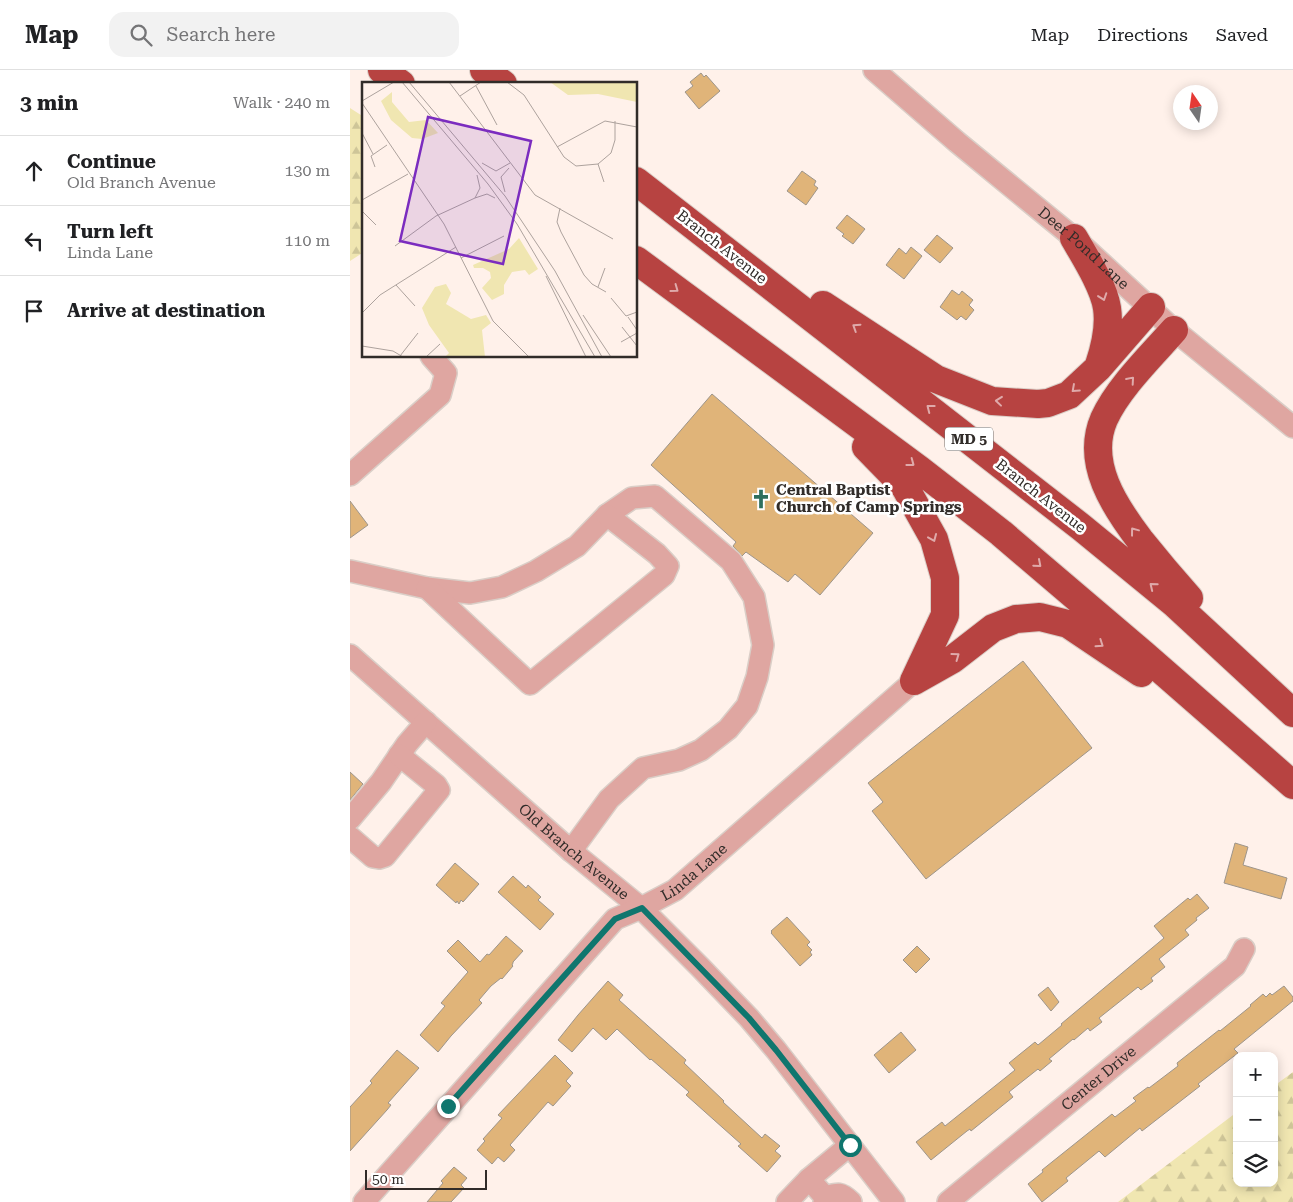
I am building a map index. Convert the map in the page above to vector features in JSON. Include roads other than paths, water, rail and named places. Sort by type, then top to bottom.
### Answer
[{"type":"highway","points":[[382,70],[398,82]]},
{"type":"highway","points":[[484,70],[500,82]]},
{"type":"highway","points":[[642,186],[936,379],[992,401],[1048,403],[1069,395],[1098,368],[1150,308]]},
{"type":"highway","name":"Branch Avenue","points":[[642,186],[1081,527],[1176,604],[1286,707]]},
{"type":"highway","points":[[1074,238],[1098,283],[1107,307],[1108,327],[1105,347],[1098,368]]},
{"type":"highway","points":[[638,261],[920,470],[1001,533],[1293,785]]},
{"type":"highway","points":[[717,320],[732,342],[867,448],[905,487],[934,539],[945,578],[945,615],[914,681]]},
{"type":"highway","points":[[1174,330],[1120,392],[1104,420],[1098,444],[1099,463],[1105,484],[1121,515],[1158,563],[1286,707]]},
{"type":"highway","points":[[914,681],[953,658],[993,628],[1016,619],[1040,617],[1068,624],[1097,642],[1255,751]]},
{"type":"street","name":"Deer Pond Lane","points":[[874,70],[957,142],[1074,238],[1174,330],[1293,427]]},
{"type":"street","points":[[350,475],[440,395],[446,374],[433,358]]},
{"type":"street","points":[[350,571],[427,588],[470,593],[502,587],[536,571],[577,546],[607,515],[632,498],[655,496],[732,561],[754,597],[762,645],[757,677],[747,706],[728,729],[701,750],[678,760],[643,768],[609,799],[571,851]]},
{"type":"street","points":[[427,588],[530,684],[664,575],[668,566],[657,554],[607,515]]},
{"type":"street","name":"Old Branch Avenue","points":[[350,656],[571,851],[642,908],[749,1018],[894,1202]]},
{"type":"street","name":"Linda Lane","points":[[364,1202],[615,919],[642,908],[676,890],[914,681]]},
{"type":"street","points":[[350,819],[381,782],[407,744],[426,722]]},
{"type":"street","points":[[350,837],[373,857],[385,856],[439,790],[436,785],[399,755]]},
{"type":"street","name":"Center Drive","points":[[948,1202],[1235,966],[1244,949]]},
{"type":"street","points":[[787,1202],[809,1180],[850,1145]]},
{"type":"street","points":[[809,1180],[825,1200],[841,1194],[851,1202]]},
{"type":"place","name":"Central Baptist Church of Camp Springs","points":[[761,499]]}]
